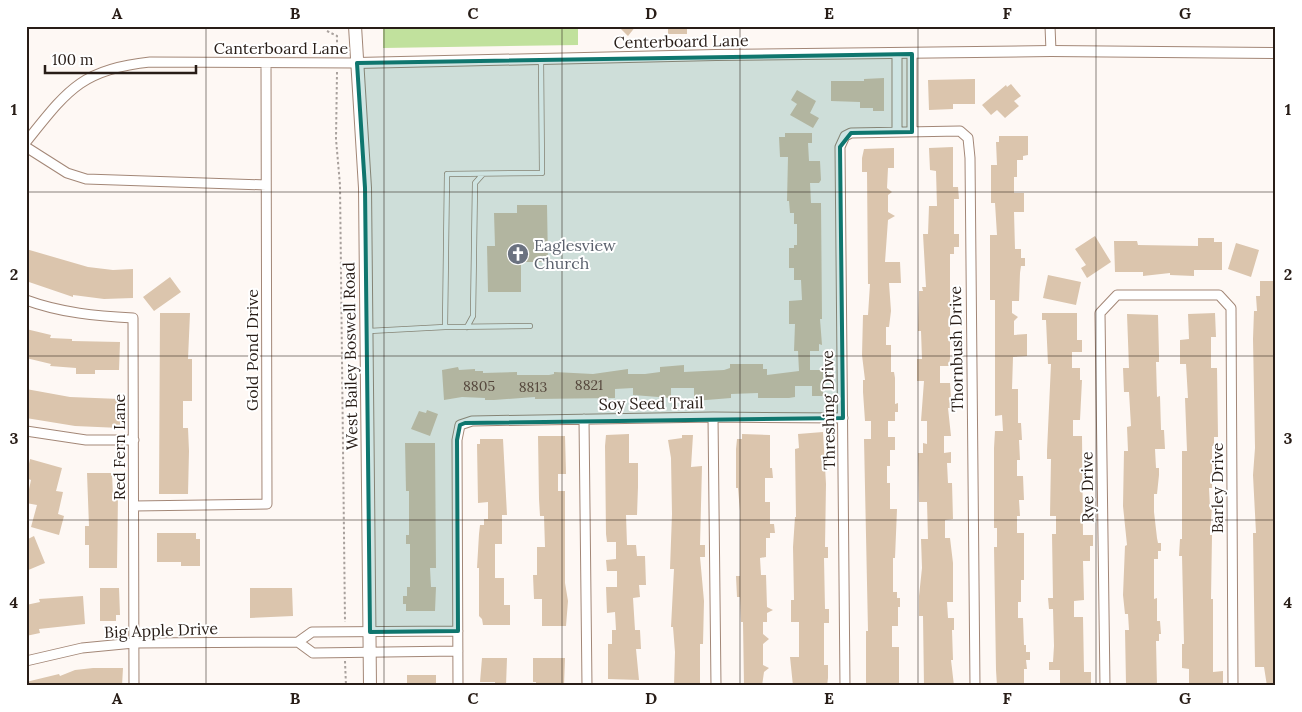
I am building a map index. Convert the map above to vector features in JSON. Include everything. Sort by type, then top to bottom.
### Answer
[{"type":"main road","name":"West Bailey Boswell Road","points":[[355,26],[365,188],[370,686]]},
{"type":"street","points":[[1050,26],[1050,51]]},
{"type":"street","name":"Centerboard Lane","points":[[357,63],[1050,51],[1276,53]]},
{"type":"street","points":[[897,54],[897,132]]},
{"type":"street","points":[[912,54],[912,132]]},
{"type":"street","name":"Canterboard Lane","points":[[26,142],[62,96],[81,81],[102,71],[124,64],[150,62],[357,63]]},
{"type":"street","name":"Gold Pond Drive","points":[[134,506],[267,504],[266,63]]},
{"type":"street","name":"Thornbush Drive","points":[[845,136],[860,132],[960,131],[968,138],[975,686]]},
{"type":"street","name":"Threshing Drive","points":[[845,136],[840,147],[845,686]]},
{"type":"street","points":[[26,148],[67,173],[86,179],[266,185]]},
{"type":"street","name":"Barley Drive","points":[[1117,295],[1219,295],[1231,308],[1233,686]]},
{"type":"street","name":"Rye Drive","points":[[1104,686],[1100,313],[1117,295]]},
{"type":"street","name":"Red Fern Lane","points":[[26,300],[89,316],[133,318],[134,686]]},
{"type":"street","points":[[714,417],[716,686]]},
{"type":"street","name":"Soy Seed Trail","points":[[458,631],[456,440],[460,426],[472,421],[714,417],[843,418]]},
{"type":"street","points":[[584,419],[587,686]]},
{"type":"street","points":[[26,431],[86,440],[134,440]]},
{"type":"street","points":[[458,631],[458,686]]},
{"type":"street","name":"Big Apple Drive","points":[[26,661],[82,648],[134,643],[298,642],[312,632],[458,631]]},
{"type":"street","name":"Big Apple Drive","points":[[298,642],[313,653],[458,651]]},
{"type":"lane","points":[[445,327],[447,174],[542,173],[541,59]]},
{"type":"lane","points":[[467,327],[472,316],[474,183],[483,174]]},
{"type":"lane","points":[[366,331],[445,327],[530,326]]},
{"type":"path","points":[[327,26],[327,31],[338,36],[336,139],[340,185],[345,632]]},
{"type":"path","points":[[345,653],[346,686]]},
{"type":"highlighted area","points":[[912,54],[912,132],[851,133],[840,147],[843,418],[465,423],[460,425],[457,440],[458,631],[370,632],[365,188],[357,63]]},
{"type":"green space","points":[[383,26],[578,26],[578,45],[383,48]]},
{"type":"building","points":[[618,26],[636,26],[628,36]]},
{"type":"building","points":[[668,26],[687,26],[687,34],[668,34]]},
{"type":"building","points":[[884,78],[884,111],[873,111],[873,108],[860,108],[860,102],[831,101],[831,81],[864,81],[864,79]]},
{"type":"building","points":[[975,79],[975,104],[953,104],[953,109],[929,110],[928,80]]},
{"type":"building","points":[[1011,84],[1021,96],[1014,101],[1019,106],[1005,118],[997,110],[991,115],[982,105],[1006,85],[1007,87]]},
{"type":"building","points":[[797,90],[816,101],[810,113],[819,118],[813,128],[790,115],[797,104],[791,100]]},
{"type":"building","points":[[785,133],[812,133],[812,143],[808,143],[809,161],[820,161],[821,180],[819,183],[810,183],[811,203],[821,203],[822,319],[820,319],[822,345],[819,344],[819,351],[810,351],[810,370],[823,370],[823,396],[812,396],[812,386],[795,386],[795,397],[789,398],[758,398],[758,393],[731,394],[731,398],[694,401],[694,388],[671,388],[671,398],[633,395],[633,388],[615,389],[615,398],[535,399],[535,397],[485,400],[485,398],[462,397],[444,400],[442,370],[458,367],[459,370],[475,369],[475,371],[483,371],[483,373],[517,372],[517,375],[549,375],[554,374],[554,372],[593,374],[628,369],[628,374],[645,374],[660,372],[660,367],[684,365],[684,372],[724,370],[730,368],[730,364],[763,364],[763,369],[767,369],[767,375],[799,371],[798,351],[794,351],[795,324],[789,324],[789,301],[802,300],[801,280],[794,280],[794,268],[789,268],[789,248],[794,248],[794,245],[797,245],[797,224],[794,224],[794,213],[790,213],[789,201],[787,201],[788,157],[780,157],[779,137],[785,137]]},
{"type":"building","points":[[999,136],[1028,136],[1028,155],[1023,156],[1023,160],[1017,160],[1017,177],[1014,177],[1014,193],[1024,193],[1024,212],[1014,212],[1015,249],[1021,249],[1021,258],[1025,258],[1025,266],[1021,266],[1019,301],[1012,301],[1012,313],[1018,317],[1014,321],[1014,335],[1027,334],[1027,356],[1013,357],[1012,389],[1018,389],[1018,423],[1021,423],[1022,440],[1019,440],[1020,460],[1017,460],[1017,476],[1023,476],[1024,500],[1019,500],[1020,516],[1017,516],[1017,533],[1024,533],[1024,580],[1021,580],[1021,602],[1018,602],[1018,618],[1023,618],[1024,645],[1026,645],[1026,652],[1030,652],[1030,660],[1026,660],[1027,669],[1024,669],[1024,686],[997,686],[996,670],[994,547],[997,547],[997,528],[994,528],[994,448],[995,431],[1003,431],[1002,415],[995,416],[995,300],[990,300],[990,235],[997,235],[995,203],[991,203],[991,165],[997,165],[996,142],[999,142]]},
{"type":"building","points":[[953,147],[953,187],[958,187],[959,199],[954,199],[954,234],[959,234],[959,247],[954,247],[954,254],[950,254],[950,358],[949,366],[940,366],[940,383],[950,383],[951,398],[951,408],[948,408],[951,436],[944,436],[944,453],[951,452],[951,463],[947,463],[948,483],[952,483],[953,519],[945,520],[945,538],[950,538],[953,563],[953,602],[947,602],[948,618],[954,618],[954,630],[952,630],[953,660],[951,660],[954,686],[924,686],[923,616],[919,616],[919,596],[922,568],[921,539],[928,539],[927,502],[919,502],[918,453],[923,453],[923,443],[927,444],[927,421],[921,421],[924,381],[917,381],[917,359],[922,359],[921,331],[918,331],[919,291],[923,291],[922,287],[926,287],[923,234],[928,234],[929,206],[937,206],[936,171],[930,170],[929,148]]},
{"type":"building","points":[[894,148],[894,168],[888,168],[887,188],[892,192],[888,195],[888,212],[895,216],[888,220],[885,262],[900,262],[901,283],[889,283],[891,311],[889,327],[886,327],[886,345],[891,345],[891,372],[894,372],[895,404],[898,403],[898,412],[895,412],[895,421],[888,421],[888,437],[895,437],[895,450],[890,450],[890,466],[887,466],[887,483],[890,483],[890,509],[897,509],[895,558],[893,558],[893,592],[897,592],[897,598],[900,598],[900,607],[898,607],[898,626],[892,626],[892,647],[899,647],[899,686],[866,686],[866,631],[868,631],[864,439],[871,439],[871,421],[865,421],[863,380],[865,380],[862,355],[863,315],[868,315],[870,284],[868,284],[867,172],[862,172],[862,158],[864,149]]},
{"type":"building","name":"Eaglesview Church","points":[[517,205],[547,205],[548,262],[521,262],[521,292],[488,292],[487,246],[495,246],[494,213],[517,213]]},
{"type":"building","points":[[1095,236],[1111,262],[1087,278],[1081,268],[1086,265],[1075,249]]},
{"type":"building","points":[[1198,238],[1214,238],[1214,242],[1222,242],[1222,270],[1194,270],[1194,276],[1170,275],[1170,273],[1143,276],[1143,272],[1115,272],[1114,241],[1137,241],[1138,245],[1198,246]]},
{"type":"building","points":[[1236,243],[1259,250],[1251,277],[1228,269]]},
{"type":"building","points":[[26,249],[88,267],[113,270],[133,269],[133,298],[104,299],[73,295],[73,297],[26,281]]},
{"type":"building","points":[[1048,275],[1081,282],[1076,305],[1043,298]]},
{"type":"building","points":[[170,277],[181,292],[154,311],[143,297]]},
{"type":"building","points":[[1260,281],[1276,281],[1276,686],[1267,686],[1264,667],[1255,667],[1253,533],[1256,533],[1253,475],[1255,448],[1253,339],[1254,311],[1257,311],[1256,296],[1260,296]]},
{"type":"building","points":[[160,313],[190,313],[188,359],[192,359],[192,401],[183,401],[183,428],[188,428],[188,494],[159,494]]},
{"type":"building","points":[[1042,313],[1077,313],[1077,340],[1082,340],[1082,352],[1072,352],[1072,368],[1080,368],[1080,380],[1082,380],[1080,420],[1073,420],[1073,436],[1082,436],[1083,535],[1093,535],[1093,546],[1090,546],[1090,561],[1083,561],[1084,600],[1074,601],[1074,617],[1083,617],[1084,672],[1091,672],[1091,686],[1060,686],[1060,670],[1049,670],[1049,662],[1053,662],[1054,646],[1053,609],[1049,609],[1048,598],[1053,598],[1052,534],[1056,534],[1056,516],[1050,516],[1051,459],[1047,459],[1047,451],[1051,364],[1048,364],[1046,320],[1042,320]]},
{"type":"building","points":[[1215,313],[1216,337],[1211,337],[1211,368],[1217,368],[1218,437],[1214,437],[1214,446],[1212,446],[1212,488],[1209,488],[1210,507],[1212,507],[1210,535],[1212,535],[1211,599],[1213,599],[1213,672],[1223,671],[1223,686],[1189,686],[1189,669],[1182,668],[1182,644],[1184,644],[1182,556],[1179,556],[1180,539],[1182,539],[1182,451],[1187,451],[1185,398],[1188,398],[1186,364],[1180,364],[1180,340],[1189,339],[1188,314]]},
{"type":"building","points":[[1127,314],[1158,315],[1159,362],[1156,362],[1157,397],[1160,396],[1161,430],[1164,430],[1165,449],[1155,449],[1156,468],[1159,468],[1159,475],[1157,494],[1154,494],[1154,512],[1158,543],[1161,543],[1158,559],[1154,559],[1154,599],[1157,598],[1157,621],[1160,621],[1161,634],[1159,634],[1159,641],[1156,641],[1157,686],[1126,684],[1125,630],[1129,630],[1128,614],[1125,614],[1123,595],[1125,546],[1127,545],[1123,506],[1124,451],[1128,451],[1127,427],[1131,426],[1129,392],[1124,392],[1123,368],[1129,368]]},
{"type":"building","points":[[26,329],[51,335],[50,338],[72,339],[72,341],[120,342],[119,370],[95,370],[95,374],[76,374],[76,368],[50,366],[51,364],[26,358]]},
{"type":"building","points":[[26,389],[70,397],[120,399],[120,428],[75,426],[26,418]]},
{"type":"building","points":[[427,410],[438,414],[430,436],[411,429],[419,411],[426,413]]},
{"type":"building","points":[[823,432],[826,484],[825,547],[828,547],[828,558],[824,558],[825,609],[829,609],[829,623],[824,623],[824,665],[828,665],[828,678],[827,686],[793,686],[790,657],[799,657],[799,622],[791,622],[791,600],[794,600],[793,547],[796,517],[795,449],[799,448],[798,434]]},
{"type":"building","points":[[629,434],[629,463],[638,463],[638,487],[637,515],[626,515],[627,545],[636,545],[637,556],[645,556],[646,585],[639,585],[640,597],[633,598],[635,630],[640,630],[641,649],[636,649],[639,680],[608,679],[608,644],[612,644],[612,630],[616,630],[615,612],[607,613],[606,587],[617,587],[617,571],[607,571],[606,560],[616,559],[616,542],[607,542],[606,534],[605,446],[606,435]]},
{"type":"building","points":[[742,434],[770,435],[770,468],[772,468],[773,478],[765,478],[765,502],[770,502],[770,524],[774,524],[775,533],[770,533],[770,538],[766,538],[766,557],[760,558],[761,575],[766,575],[767,607],[773,610],[767,613],[767,622],[763,622],[763,634],[769,639],[763,644],[763,665],[769,668],[764,672],[762,686],[744,686],[743,622],[741,622],[740,597],[737,597],[736,576],[740,576],[740,511],[738,488],[736,488],[736,449],[737,439],[742,439]]},
{"type":"building","points":[[682,435],[693,435],[691,467],[702,466],[700,545],[705,545],[705,557],[700,557],[704,601],[703,644],[700,644],[700,686],[674,686],[675,652],[673,627],[671,627],[674,569],[670,569],[672,514],[671,458],[668,440],[682,438]]},
{"type":"building","points":[[538,436],[565,436],[566,474],[558,474],[558,491],[565,491],[565,583],[568,601],[566,626],[542,626],[542,599],[534,599],[533,575],[537,575],[537,547],[545,547],[544,516],[540,516]]},
{"type":"building","points":[[480,439],[503,439],[507,515],[502,515],[502,544],[495,544],[495,578],[504,578],[504,605],[510,605],[510,625],[483,625],[482,619],[479,616],[479,568],[477,568],[479,534],[480,525],[484,525],[484,519],[488,519],[488,502],[478,503],[477,444],[480,444]]},
{"type":"building","points":[[405,443],[435,443],[436,568],[430,568],[431,587],[436,587],[435,611],[406,611],[406,604],[403,604],[403,596],[407,596],[407,587],[410,587],[410,544],[406,544],[406,535],[409,535],[409,491],[406,491]]},
{"type":"building","points":[[30,459],[62,468],[56,491],[63,492],[58,514],[64,516],[59,535],[31,527],[37,505],[26,503],[31,480],[26,478]]},
{"type":"building","points":[[87,473],[112,473],[113,496],[118,495],[117,568],[89,568],[89,545],[85,545],[85,526],[89,526]]},
{"type":"building","points":[[157,533],[196,533],[196,539],[200,539],[200,566],[181,566],[181,562],[157,562]]},
{"type":"building","points":[[34,536],[45,563],[26,571],[26,540]]},
{"type":"building","points":[[100,588],[119,588],[120,615],[116,615],[116,621],[100,621]]},
{"type":"building","points":[[250,588],[292,588],[293,616],[250,618]]},
{"type":"building","points":[[83,596],[85,624],[39,629],[40,633],[26,636],[26,605],[40,602],[39,599]]},
{"type":"building","points":[[482,658],[507,658],[506,686],[495,686],[495,682],[480,682]]},
{"type":"building","points":[[533,658],[565,658],[564,686],[536,686],[536,682],[533,682]]},
{"type":"building","points":[[123,668],[122,686],[26,686],[26,682],[59,674],[60,676],[75,670]]},
{"type":"building","points":[[407,675],[436,675],[436,685],[407,686]]},
{"type":"place","name":"Eaglesview Church","points":[[518,254]]}]
